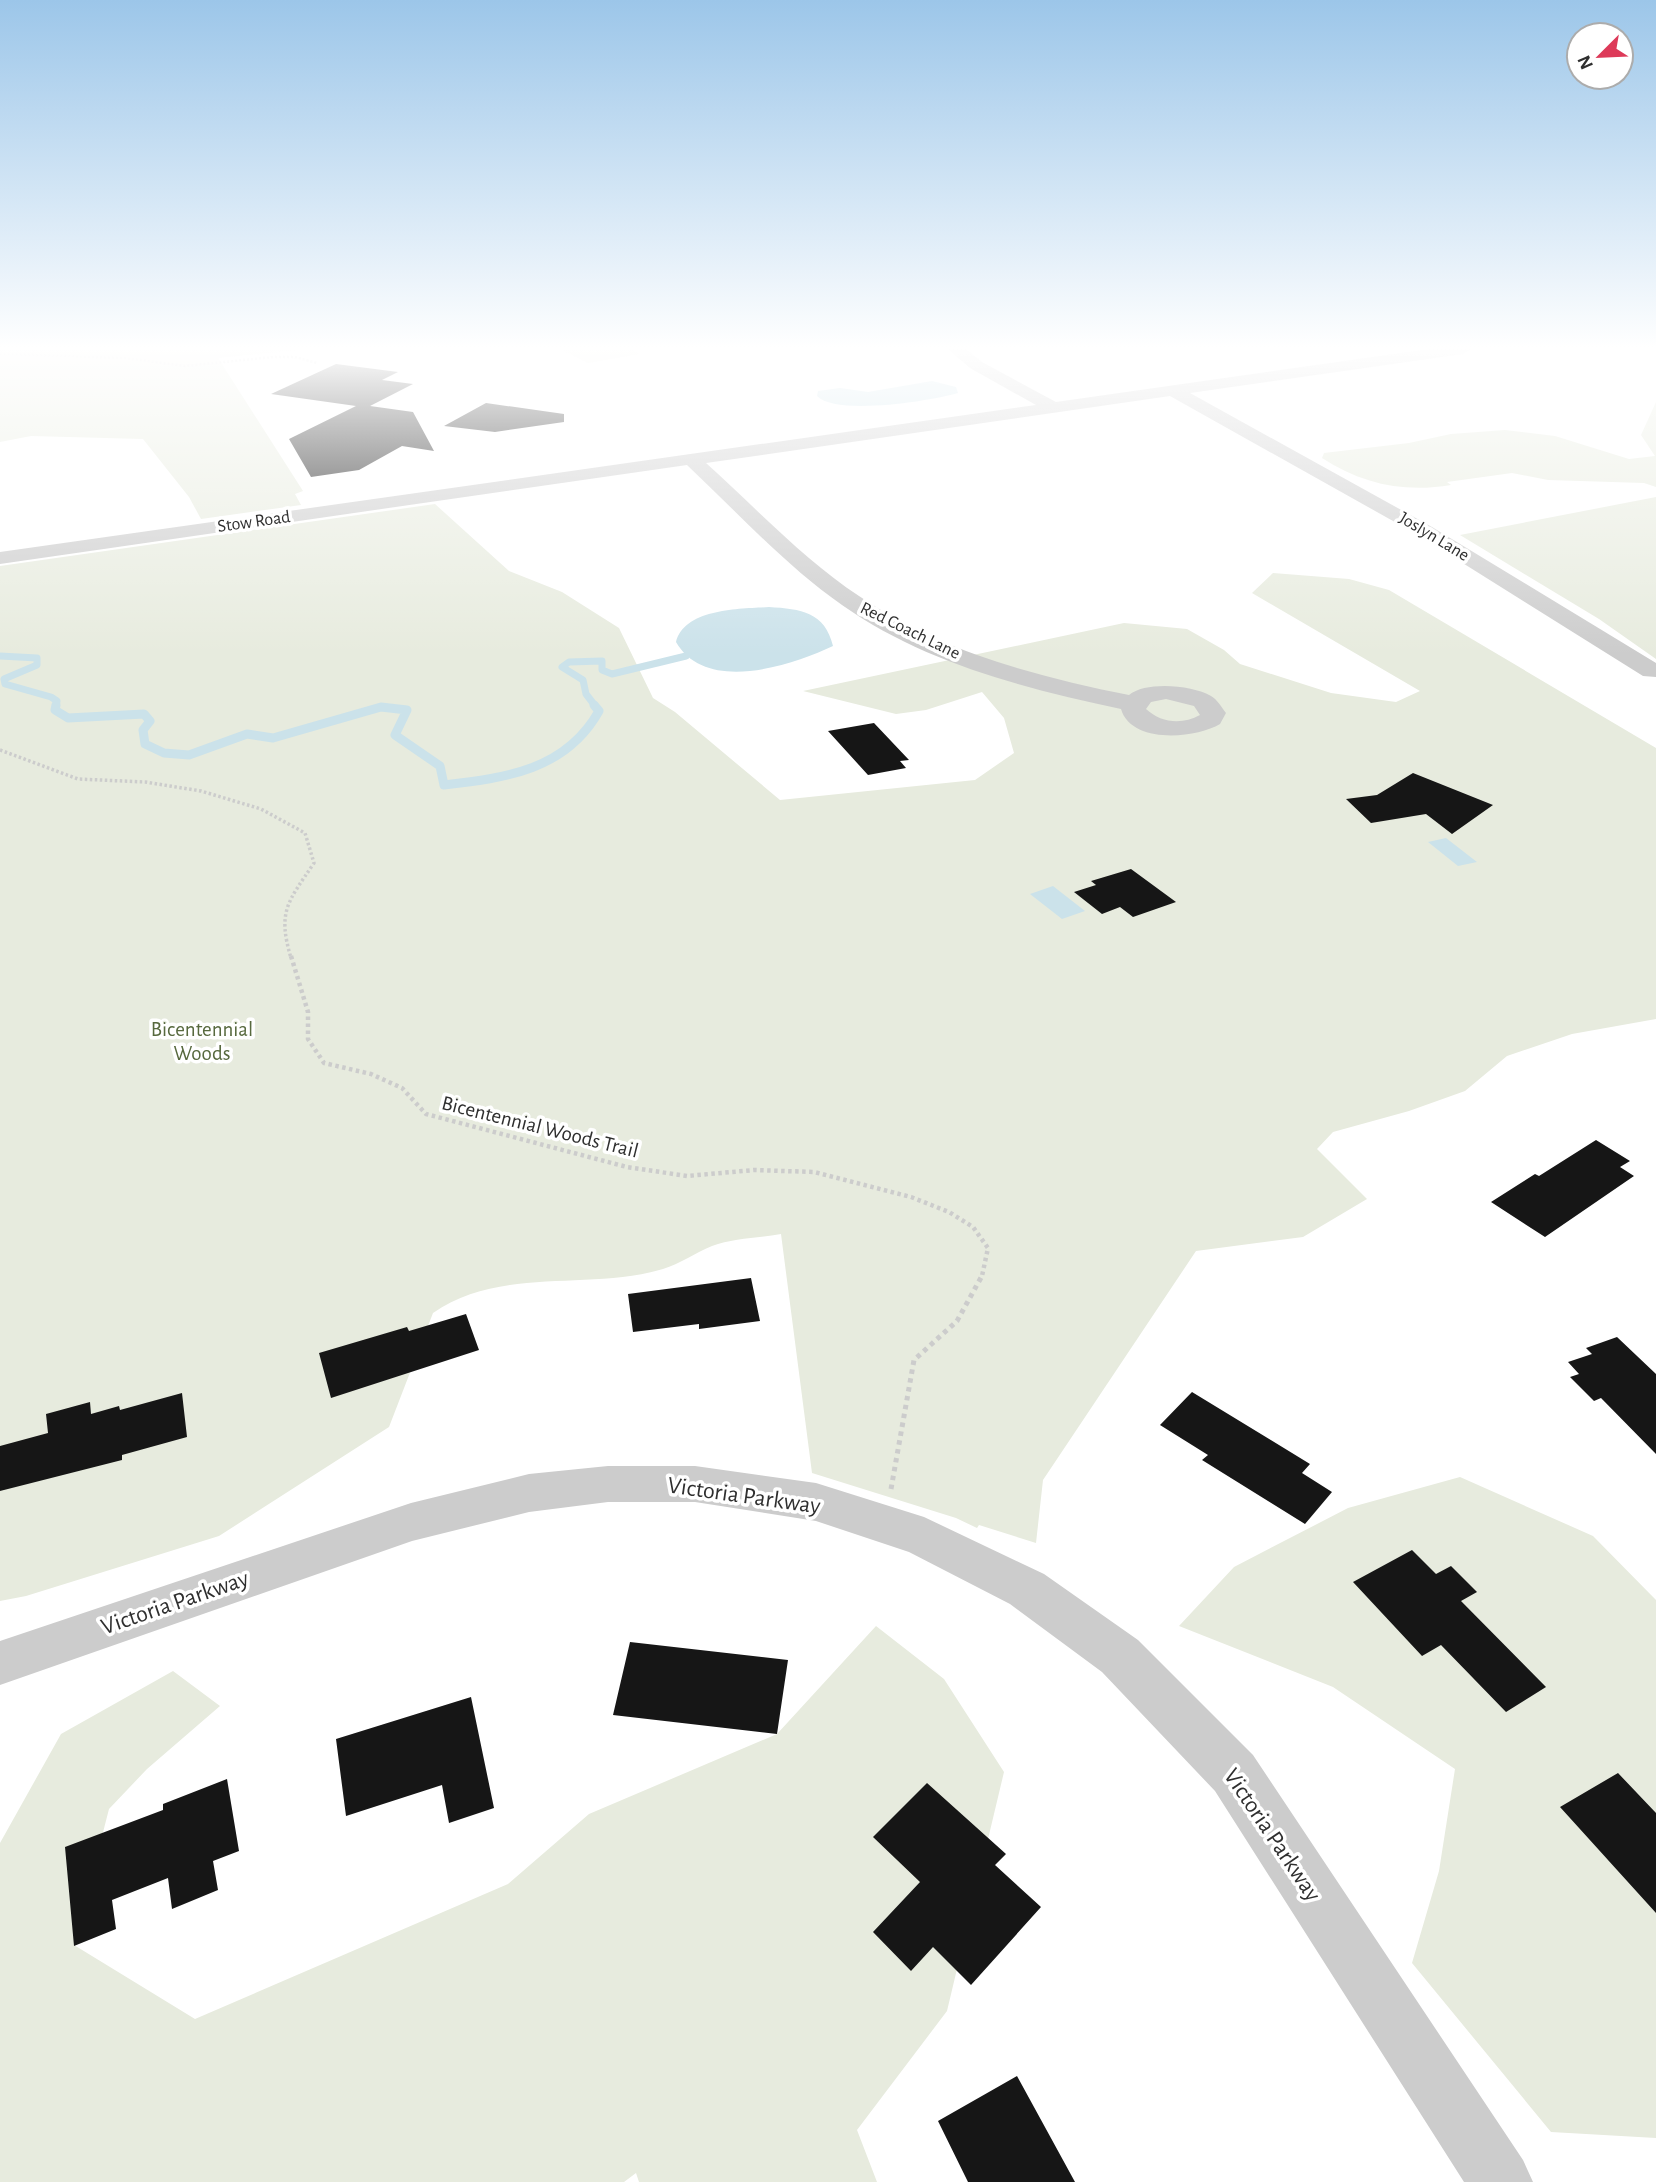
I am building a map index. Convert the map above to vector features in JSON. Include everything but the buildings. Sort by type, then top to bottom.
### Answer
[{"type":"street","name":"Stow Road","points":[[0,558],[756,451]]},
{"type":"street","name":"Joslyn Lane","points":[[1281,451],[1425,531],[1652,671]]},
{"type":"street","name":"Red Coach Lane","points":[[692,460],[830,584],[887,623],[980,664],[1078,692],[1134,704]]},
{"type":"street","name":"Victoria Parkway","points":[[0,1663],[411,1522],[529,1493],[608,1484],[695,1485],[816,1502],[924,1537],[1027,1590],[1120,1656],[1234,1773],[1501,2182]]},
{"type":"path","name":"Bicentennial Woods Trail","points":[[0,750],[78,779],[145,782],[201,791],[261,809],[305,833],[314,863],[291,898],[282,928],[308,1012],[308,1039],[324,1063],[371,1074],[402,1088],[426,1114],[651,1171],[687,1176],[754,1170],[814,1172],[911,1197],[949,1212],[972,1227],[988,1248],[982,1278],[957,1321],[914,1360],[889,1499]]},
{"type":"green space","points":[[152,451],[277,451],[303,491],[295,494],[301,505],[201,519],[189,497]]},
{"type":"green space","points":[[1342,451],[1603,451],[1629,459],[1655,456],[1652,451],[1656,451],[1656,487],[1644,483],[1548,480],[1512,473],[1447,482],[1451,485],[1400,487],[1368,480],[1322,458],[1324,453]]},
{"type":"green space","points":[[1656,497],[1656,659],[1599,619],[1460,535]]},
{"type":"green space","name":"Bicentennial Woods","points":[[435,504],[509,571],[562,592],[619,628],[653,698],[675,712],[780,800],[975,780],[1014,753],[1004,718],[982,692],[926,710],[896,714],[803,691],[1124,623],[1187,629],[1224,650],[1240,664],[1331,693],[1396,702],[1420,691],[1252,593],[1273,573],[1349,579],[1389,590],[1656,748],[1656,1019],[1572,1034],[1507,1056],[1465,1091],[1409,1111],[1333,1132],[1317,1149],[1367,1199],[1303,1237],[1196,1251],[1043,1480],[1036,1543],[979,1525],[977,1528],[956,1518],[812,1473],[781,1234],[720,1243],[669,1267],[635,1275],[516,1284],[487,1289],[459,1299],[433,1313],[389,1427],[219,1536],[26,1596],[0,1601],[0,566]]},
{"type":"green space","points":[[1460,1477],[1593,1536],[1656,1600],[1656,2138],[1551,2132],[1412,1963],[1439,1871],[1455,1769],[1333,1687],[1179,1626],[1234,1567],[1348,1508]]},
{"type":"green space","points":[[876,1626],[944,1679],[1004,1772],[947,2011],[857,2130],[877,2182],[639,2182],[636,2173],[624,2182],[0,2182],[0,1843],[61,1734],[173,1671],[220,1706],[147,1769],[109,1809],[74,1945],[195,2019],[508,1884],[589,1814],[777,1734]]},
{"type":"water","points":[[769,607],[810,614],[824,626],[833,646],[772,667],[728,671],[707,667],[690,658],[676,642],[681,631],[690,622],[715,612]]},
{"type":"water","points":[[1446,838],[1477,862],[1458,866],[1428,842]]},
{"type":"water","points":[[1053,886],[1085,911],[1062,919],[1030,894]]},
{"type":"waterway","points":[[0,656],[37,658],[37,665],[4,679],[5,684],[51,697],[57,701],[56,707]]},
{"type":"waterway","points":[[596,707],[586,694],[583,680],[562,667],[569,662],[602,661],[602,670],[612,674],[686,656]]},
{"type":"waterway","points":[[56,705],[55,710],[68,718],[144,714],[150,721],[143,730],[145,744],[164,753],[189,755],[247,734],[273,738],[381,707],[407,710],[395,735],[440,766],[444,785],[512,774],[552,758],[570,746],[585,731],[599,711],[594,705]]}]
